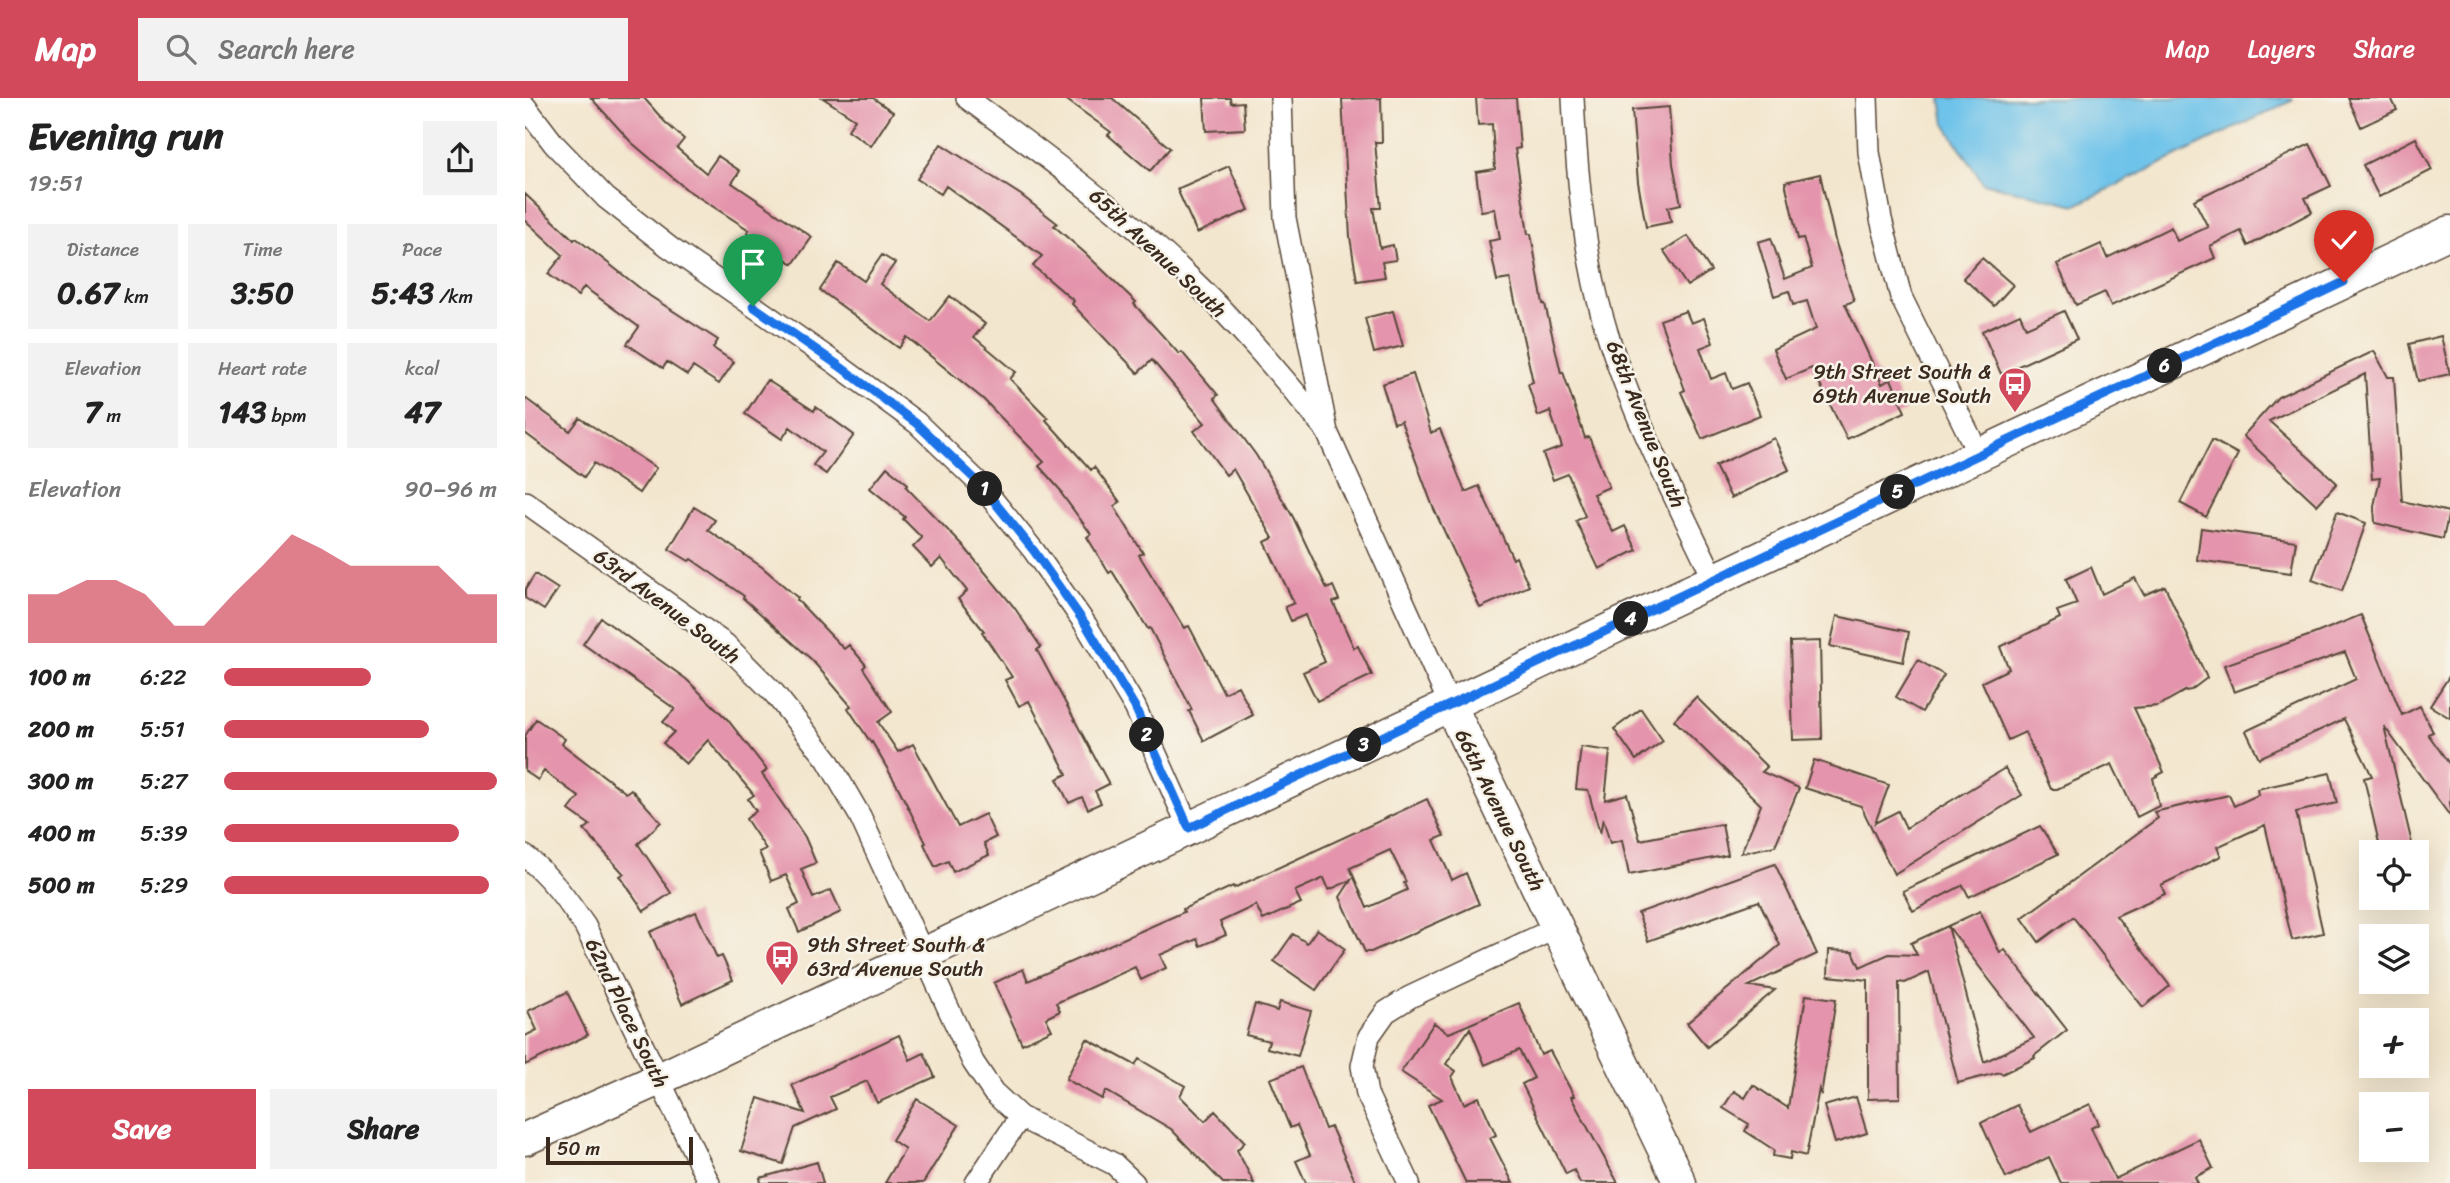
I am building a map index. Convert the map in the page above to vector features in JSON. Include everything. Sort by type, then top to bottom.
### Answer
[{"type":"street","name":"65th Avenue South","points":[[967,98],[1082,183],[1184,271],[1271,364],[1327,432]]},
{"type":"street","points":[[1281,98],[1285,218],[1327,432]]},
{"type":"street","name":"68th Avenue South","points":[[1573,98],[1585,230],[1598,297],[1619,369],[1646,434],[1714,579]]},
{"type":"street","points":[[1867,98],[1869,152],[1881,219],[1901,297],[1978,453]]},
{"type":"street","points":[[525,106],[554,144],[606,198],[669,247],[838,365],[917,424],[980,484],[1034,551],[1086,625],[1135,707],[1189,828]]},
{"type":"street","points":[[525,1139],[659,1079],[2450,232]]},
{"type":"street","name":"66th Avenue South","points":[[1327,432],[1450,705],[1680,1183]]},
{"type":"street","name":"63rd Avenue South","points":[[525,502],[725,643],[774,693],[827,759],[860,816],[973,1062],[993,1092],[1020,1117],[1114,1164],[1134,1183]]},
{"type":"street","name":"62nd Place South","points":[[525,856],[540,868],[564,895],[585,926],[709,1183]]},
{"type":"street","points":[[1409,1183],[1367,1094],[1363,1066],[1369,1036],[1386,1012],[1410,997],[1556,928]]},
{"type":"street","points":[[976,1183],[1020,1117]]},
{"type":"water","points":[[1941,98],[2293,100],[2076,205],[1983,183],[1945,124]]},
{"type":"building","points":[[591,98],[644,98],[684,139],[677,148],[706,173],[718,156],[740,171],[732,183],[812,237],[793,264],[747,232],[749,230],[686,189],[631,142]]},
{"type":"building","points":[[823,98],[873,98],[893,112],[871,146],[848,130],[855,119]]},
{"type":"building","points":[[1064,98],[1112,98],[1170,148],[1150,171],[1108,135],[1111,132]]},
{"type":"building","points":[[1204,98],[1230,98],[1231,103],[1243,102],[1245,129],[1206,131]]},
{"type":"building","points":[[1381,98],[1382,142],[1375,142],[1381,208],[1373,208],[1380,248],[1393,245],[1396,260],[1382,262],[1385,277],[1357,281],[1350,237],[1342,99]]},
{"type":"building","points":[[1476,98],[1516,98],[1520,148],[1515,149],[1528,234],[1531,234],[1543,304],[1561,373],[1563,372],[1585,438],[1589,437],[1609,487],[1593,494],[1613,532],[1625,526],[1637,550],[1599,569],[1576,521],[1585,516],[1568,474],[1553,480],[1543,454],[1562,447],[1550,411],[1538,416],[1528,384],[1533,382],[1510,279],[1497,281],[1489,241],[1500,239],[1495,209],[1481,211],[1476,172],[1495,169],[1492,124],[1478,125]]},
{"type":"building","points":[[2348,98],[2391,98],[2397,110],[2361,127]]},
{"type":"building","points":[[1669,107],[1673,164],[1681,204],[1668,207],[1671,222],[1646,227],[1638,182],[1632,110]]},
{"type":"building","points":[[2416,138],[2432,170],[2379,197],[2363,165]]},
{"type":"building","points":[[941,144],[1021,195],[1057,223],[1054,226],[1136,302],[1134,304],[1179,354],[1182,352],[1218,395],[1214,398],[1256,455],[1293,517],[1327,589],[1333,586],[1339,600],[1333,602],[1354,648],[1358,646],[1372,675],[1317,701],[1303,672],[1325,662],[1305,615],[1291,621],[1285,607],[1294,603],[1265,542],[1273,538],[1233,469],[1226,475],[1194,431],[1205,423],[1152,360],[1138,373],[1072,304],[1074,301],[1033,266],[1042,256],[946,186],[941,194],[917,179]]},
{"type":"building","points":[[2310,144],[2331,186],[2305,198],[2312,212],[2248,246],[2241,231],[2210,246],[2215,258],[2111,306],[2105,292],[2076,305],[2057,264],[2101,244],[2107,258],[2171,227],[2177,241],[2208,227],[2194,200]]},
{"type":"building","points":[[1229,166],[1249,210],[1197,233],[1177,189]]},
{"type":"building","points":[[1820,174],[1835,240],[1854,301],[1845,304],[1882,384],[1891,379],[1905,412],[1847,439],[1812,368],[1786,379],[1773,349],[1816,329],[1807,301],[1793,305],[1789,291],[1774,296],[1758,242],[1771,238],[1785,279],[1812,268],[1803,238],[1798,239],[1785,182]]},
{"type":"building","points":[[525,194],[574,240],[576,238],[650,296],[718,340],[713,348],[734,362],[719,384],[693,367],[687,375],[667,362],[663,368],[627,344],[639,327],[584,287],[578,296],[548,274],[563,255],[525,220]]},
{"type":"building","points":[[1688,236],[1711,271],[1687,286],[1664,251]]},
{"type":"building","points":[[882,255],[895,263],[880,284],[930,321],[950,296],[985,324],[974,337],[1016,372],[1010,379],[1048,418],[1046,420],[1091,470],[1094,467],[1120,502],[1114,506],[1143,553],[1139,555],[1184,628],[1189,626],[1224,693],[1238,686],[1253,715],[1204,741],[1189,711],[1192,710],[1150,628],[1148,629],[1112,571],[1109,573],[1087,537],[1091,534],[1062,492],[1039,466],[1044,462],[983,399],[907,337],[899,348],[820,290],[838,263],[864,281]]},
{"type":"building","points":[[1982,258],[2013,285],[1994,306],[1963,278]]},
{"type":"building","points":[[1393,311],[1403,346],[1374,353],[1365,318]]},
{"type":"building","points":[[1686,311],[1691,323],[1704,318],[1713,343],[1700,348],[1711,379],[1726,373],[1732,389],[1747,383],[1760,415],[1702,439],[1681,392],[1685,390],[1660,320]]},
{"type":"building","points":[[2064,311],[2077,339],[2001,374],[1982,331],[2020,314],[2026,328]]},
{"type":"building","points":[[2441,336],[2450,374],[2418,381],[2409,344]]},
{"type":"building","points":[[2374,351],[2388,377],[2394,377],[2402,501],[2449,512],[2443,539],[2375,523],[2374,506],[2380,478],[2372,479],[2365,374],[2269,421],[2337,483],[2317,505],[2243,436],[2278,397]]},
{"type":"building","points":[[1413,374],[1431,433],[1440,429],[1465,492],[1479,486],[1513,559],[1516,557],[1529,586],[1480,608],[1433,507],[1401,421],[1394,423],[1382,384]]},
{"type":"building","points":[[767,380],[814,411],[816,407],[854,435],[826,474],[813,465],[823,452],[790,427],[782,439],[745,414]]},
{"type":"building","points":[[525,398],[570,431],[580,418],[656,468],[639,493],[594,463],[584,477],[525,433]]},
{"type":"building","points":[[1774,438],[1789,470],[1731,498],[1715,466]]},
{"type":"building","points":[[2212,440],[2238,454],[2206,517],[2180,503]]},
{"type":"building","points":[[887,467],[908,484],[906,487],[965,548],[1014,607],[1041,647],[1037,650],[1109,784],[1095,791],[1101,803],[1088,809],[1082,797],[1069,803],[1057,779],[1067,774],[1029,701],[1019,706],[1005,680],[1012,677],[982,632],[984,631],[958,599],[967,591],[941,558],[932,567],[913,547],[922,538],[903,519],[905,517],[870,488]]},
{"type":"building","points":[[694,507],[715,520],[708,530],[762,567],[798,598],[844,649],[849,645],[866,665],[863,668],[892,712],[878,722],[898,752],[913,744],[958,827],[985,814],[996,837],[984,843],[989,855],[953,872],[948,861],[935,867],[899,789],[872,742],[848,708],[851,706],[812,660],[743,598],[744,596],[691,559],[689,561],[669,549]]},
{"type":"building","points":[[2337,512],[2366,523],[2342,591],[2312,580]]},
{"type":"building","points":[[2201,528],[2296,541],[2291,573],[2197,560]]},
{"type":"building","points":[[2091,567],[2102,594],[2135,578],[2144,595],[2165,586],[2207,678],[2191,690],[2158,706],[2134,708],[2164,772],[2153,778],[2159,806],[2137,817],[2112,764],[2057,789],[2051,789],[2025,732],[2008,740],[1982,682],[2009,669],[2000,647],[2060,618],[2057,611],[2077,604],[2066,579]]},
{"type":"building","points":[[535,574],[558,589],[544,610],[525,598],[525,590]]},
{"type":"building","points":[[2361,615],[2402,715],[2420,706],[2433,732],[2428,734],[2450,765],[2450,816],[2384,726],[2411,840],[2378,840],[2364,778],[2372,776],[2344,719],[2259,758],[2246,731],[2356,679],[2345,652],[2234,692],[2224,665]]},
{"type":"building","points":[[1837,616],[1909,632],[1903,662],[1830,646]]},
{"type":"building","points":[[601,618],[686,679],[727,719],[767,770],[762,774],[805,837],[816,863],[801,869],[813,898],[831,890],[841,912],[799,932],[789,909],[799,904],[786,875],[771,881],[759,852],[766,849],[746,819],[756,811],[748,799],[754,795],[708,740],[686,764],[663,743],[674,732],[663,722],[675,709],[583,644]]},
{"type":"building","points":[[1820,641],[1822,739],[1793,740],[1790,642]]},
{"type":"building","points":[[1918,660],[1944,675],[1922,712],[1896,697]]},
{"type":"building","points":[[2450,675],[2450,718],[2430,706]]},
{"type":"building","points":[[1696,697],[1767,767],[1762,772],[1799,788],[1775,846],[1741,853],[1761,805],[1674,720]]},
{"type":"building","points":[[1641,709],[1663,741],[1636,760],[1614,729]]},
{"type":"building","points":[[536,719],[565,739],[562,744],[626,793],[631,789],[661,822],[638,844],[671,893],[644,911],[620,876],[624,874],[584,830],[590,825],[569,810],[579,797],[544,771],[538,780],[525,771],[525,736]]},
{"type":"building","points":[[1581,747],[1610,751],[1605,800],[1627,794],[1640,840],[1722,824],[1728,855],[1629,875],[1622,840],[1610,843],[1603,818],[1600,834],[1588,790],[1576,789]]},
{"type":"building","points":[[1814,760],[1889,785],[1875,823],[1898,811],[1906,828],[2005,768],[2022,795],[1894,874],[1861,806],[1805,788]]},
{"type":"building","points":[[2330,773],[2337,803],[2296,812],[2323,933],[2292,940],[2265,825],[2217,847],[2221,856],[2161,885],[2165,894],[2116,916],[2170,986],[2143,1007],[2073,917],[2039,942],[2022,918],[2158,818],[2154,812],[2229,795],[2234,806],[2258,795],[2257,789]]},
{"type":"building","points":[[1427,799],[1444,836],[1434,840],[1452,880],[1466,873],[1479,904],[1371,952],[1365,952],[1340,897],[1351,880],[1329,890],[1324,878],[1295,891],[1301,903],[1263,920],[1256,905],[1220,922],[1226,935],[1200,946],[1197,939],[1160,955],[1166,968],[1141,980],[1135,967],[1056,1003],[1060,1011],[1046,1018],[1052,1030],[1022,1044],[994,983],[1023,969],[1028,981],[1184,912],[1183,909],[1233,886],[1234,888]],"holes":[[[1390,850],[1406,882],[1404,883],[1407,890],[1367,908],[1350,868]]]},
{"type":"building","points":[[2040,826],[2058,854],[1969,897],[1963,885],[1913,911],[1903,891]]},
{"type":"building","points":[[1775,864],[1817,954],[1749,986],[1775,990],[1707,1047],[1687,1023],[1780,945],[1759,901],[1648,941],[1638,913]]},
{"type":"building","points":[[1980,911],[2000,953],[2005,950],[2067,1030],[2034,1056],[2035,1058],[2002,1074],[2000,1072],[1958,1083],[1929,972],[1905,983],[1899,982],[1900,1098],[1868,1099],[1868,980],[1828,976],[1829,950],[1853,951],[1860,967],[1889,954],[1917,955],[1911,943]],"holes":[[[1948,926],[2034,1038],[1984,1062]]]},
{"type":"building","points":[[696,912],[717,958],[722,956],[733,980],[682,1004],[650,932]]},
{"type":"building","points":[[1317,929],[1345,949],[1316,990],[1274,961],[1293,934],[1307,943]]},
{"type":"building","points":[[567,992],[588,1035],[525,1065],[525,1036],[537,1030],[528,1011]]},
{"type":"building","points":[[1806,995],[1836,999],[1821,1095],[1819,1089],[1806,1156],[1791,1152],[1790,1159],[1773,1156],[1774,1150],[1745,1131],[1749,1124],[1723,1108],[1734,1091],[1745,1098],[1753,1085],[1788,1108]]},
{"type":"building","points":[[1280,1002],[1311,1011],[1298,1056],[1267,1048],[1269,1041],[1246,1035],[1255,1004],[1277,1011]]},
{"type":"building","points":[[1519,1003],[1541,1055],[1550,1051],[1574,1096],[1571,1097],[1618,1183],[1580,1183],[1574,1170],[1566,1174],[1522,1084],[1534,1078],[1519,1050],[1485,1065],[1470,1028],[1446,1064],[1456,1071],[1452,1077],[1464,1104],[1479,1097],[1496,1135],[1490,1138],[1513,1183],[1466,1183],[1428,1105],[1442,1099],[1401,1072],[1434,1023],[1449,1033]]},
{"type":"building","points":[[899,1035],[910,1060],[924,1053],[935,1077],[877,1103],[867,1081],[830,1097],[836,1109],[795,1128],[783,1164],[741,1151],[758,1098],[805,1113],[792,1085]]},
{"type":"building","points":[[1087,1039],[1135,1065],[1139,1059],[1185,1086],[1180,1096],[1205,1121],[1215,1111],[1245,1142],[1237,1150],[1254,1183],[1223,1183],[1171,1129],[1106,1091],[1102,1099],[1066,1079]]},
{"type":"building","points":[[1301,1067],[1325,1129],[1331,1127],[1356,1183],[1306,1183],[1296,1161],[1310,1155],[1297,1125],[1290,1128],[1270,1079]]},
{"type":"building","points":[[1856,1097],[1867,1133],[1835,1143],[1824,1106]]},
{"type":"building","points":[[917,1099],[959,1125],[923,1183],[885,1183],[905,1149],[892,1140]]},
{"type":"building","points":[[2090,1104],[2099,1124],[2091,1128],[2115,1179],[2199,1139],[2213,1168],[2195,1177],[2198,1183],[2061,1183],[2049,1157],[2006,1178],[1981,1123],[2017,1105],[2031,1132]]},
{"type":"building","points":[[817,1162],[823,1183],[761,1183],[760,1178]]},
{"type":"place","name":"9th Street South & 69th Avenue South","points":[[2015,414]]},
{"type":"place","name":"9th Street South & 63rd Avenue South","points":[[782,987]]},
{"type":"route","points":[[753,306],[917,424],[980,484],[1034,551],[1086,625],[1135,707],[1189,828],[2344,282]]}]
